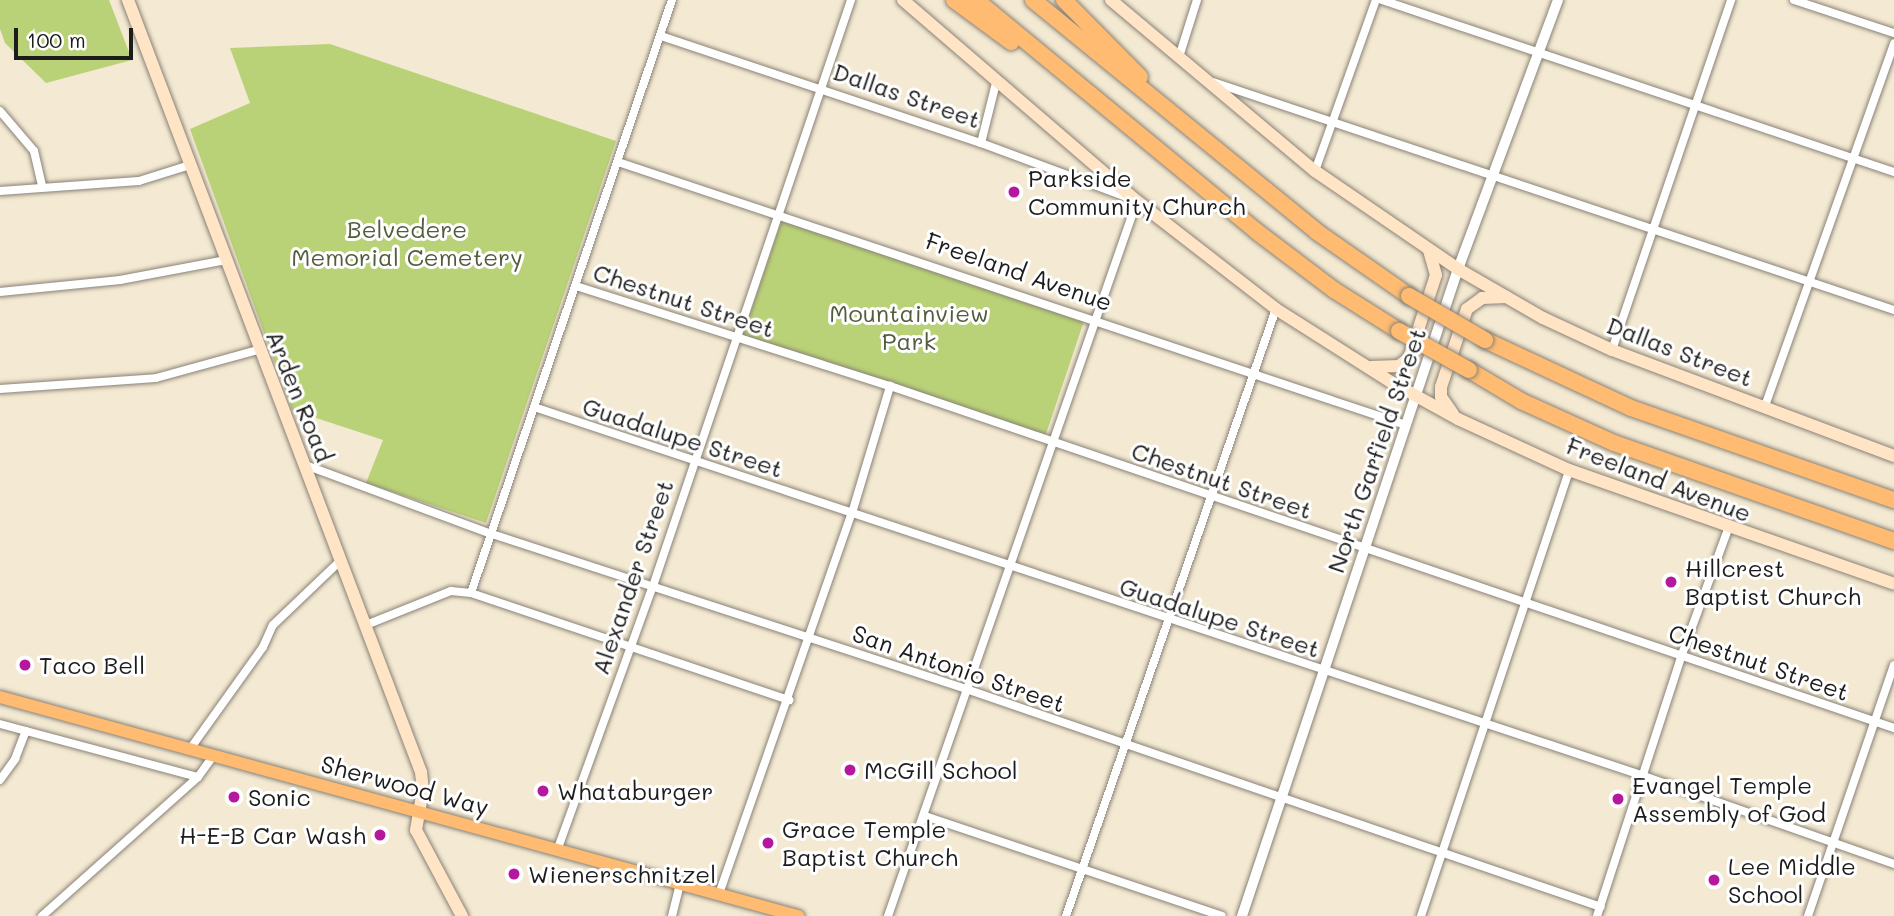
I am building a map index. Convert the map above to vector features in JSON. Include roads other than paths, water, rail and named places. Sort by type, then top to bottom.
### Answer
[{"type":"highway","points":[[954,0],[1157,151],[1334,290],[1399,331],[1521,401],[1614,443],[1894,541]]},
{"type":"highway","points":[[976,0],[1157,151]]},
{"type":"highway","points":[[1033,0],[1317,232],[1409,296],[1485,340],[1631,408],[1894,500]]},
{"type":"highway","points":[[1064,0],[1200,139]]},
{"type":"highway","points":[[1758,452],[1894,490]]},
{"type":"highway","points":[[1815,514],[1894,547]]},
{"type":"main road","name":"Arden Road","points":[[128,0],[258,350],[305,465],[421,772],[416,830],[462,916]]},
{"type":"main road","name":"Freeland Avenue","points":[[903,0],[996,83],[1137,201],[1276,309],[1416,396],[1458,419],[1569,470],[1728,529],[1894,584]]},
{"type":"main road","name":"Dallas Street","points":[[1111,0],[1315,171],[1458,270],[1507,298],[1612,350],[1894,456]]},
{"type":"main road","points":[[1367,367],[1399,366],[1409,358],[1436,275],[1429,251]]},
{"type":"main road","points":[[1458,419],[1441,397],[1441,387],[1467,309],[1482,298],[1507,298]]},
{"type":"main road","name":"Sherwood Way","points":[[0,697],[798,916]]},
{"type":"street","points":[[471,593],[672,0]]},
{"type":"street","name":"Alexander Street","points":[[558,848],[629,645],[652,589],[692,461],[781,214],[851,0]]},
{"type":"street","points":[[1179,57],[1197,0]]},
{"type":"street","points":[[1315,171],[1376,0]]},
{"type":"street","points":[[1382,0],[1894,172]]},
{"type":"street","name":"North Garfield Street","points":[[1242,916],[1458,270],[1558,0]]},
{"type":"street","points":[[1612,350],[1731,0]]},
{"type":"street","points":[[1794,0],[1894,33]]},
{"type":"street","name":"Dallas Street","points":[[661,36],[981,143],[1137,201]]},
{"type":"street","points":[[1765,406],[1894,43]]},
{"type":"street","points":[[1210,81],[1894,310]]},
{"type":"street","points":[[981,143],[996,83]]},
{"type":"street","points":[[0,111],[34,151],[42,185]]},
{"type":"street","name":"Freeland Avenue","points":[[618,162],[781,214],[1406,425]]},
{"type":"street","points":[[0,191],[42,185],[94,187],[139,181],[190,164]]},
{"type":"street","points":[[888,916],[1137,201]]},
{"type":"street","points":[[0,292],[120,281],[226,260]]},
{"type":"street","name":"Chestnut Street","points":[[576,286],[890,386],[1894,728]]},
{"type":"street","points":[[1066,916],[1276,309]]},
{"type":"street","points":[[0,389],[156,378],[258,350]]},
{"type":"street","points":[[719,894],[789,700],[852,513],[890,386]]},
{"type":"street","name":"Guadalupe Street","points":[[534,407],[1484,727],[1644,776],[1894,864]]},
{"type":"street","name":"San Antonio Street","points":[[305,465],[492,534],[652,589],[966,690],[1442,853],[1599,911]]},
{"type":"street","points":[[1421,916],[1569,470]]},
{"type":"street","points":[[1599,911],[1681,657],[1728,529]]},
{"type":"street","points":[[190,749],[263,647],[273,625],[341,560]]},
{"type":"street","points":[[366,625],[451,591],[471,593],[789,700]]},
{"type":"street","points":[[1808,916],[1894,666]]},
{"type":"street","points":[[0,724],[198,777]]},
{"type":"street","points":[[0,780],[15,759],[26,730]]},
{"type":"street","points":[[42,916],[198,777],[213,756]]},
{"type":"street","points":[[925,816],[1222,916]]},
{"type":"street","points":[[672,916],[681,883]]},
{"type":"place","name":"Parkside Community Church","points":[[1014,192]]},
{"type":"place","name":"Hillcrest Baptist Church","points":[[1671,582]]},
{"type":"place","name":"Taco Bell","points":[[25,665]]},
{"type":"place","name":"McGill School","points":[[850,770]]},
{"type":"place","name":"Whataburger","points":[[543,791]]},
{"type":"place","name":"Sonic","points":[[234,797]]},
{"type":"place","name":"Evangel Temple Assembly of God","points":[[1618,799]]},
{"type":"place","name":"H-E-B Car Wash","points":[[380,835]]},
{"type":"place","name":"Grace Temple Baptist Church","points":[[768,843]]},
{"type":"place","name":"Wienerschnitzel","points":[[514,874]]},
{"type":"place","name":"Lee Middle School","points":[[1714,880]]},
{"type":"park label","name":"Belvedere Memorial Cemetery","points":[[407,243]]},
{"type":"park label","name":"Mountainview Park","points":[[909,327]]}]
